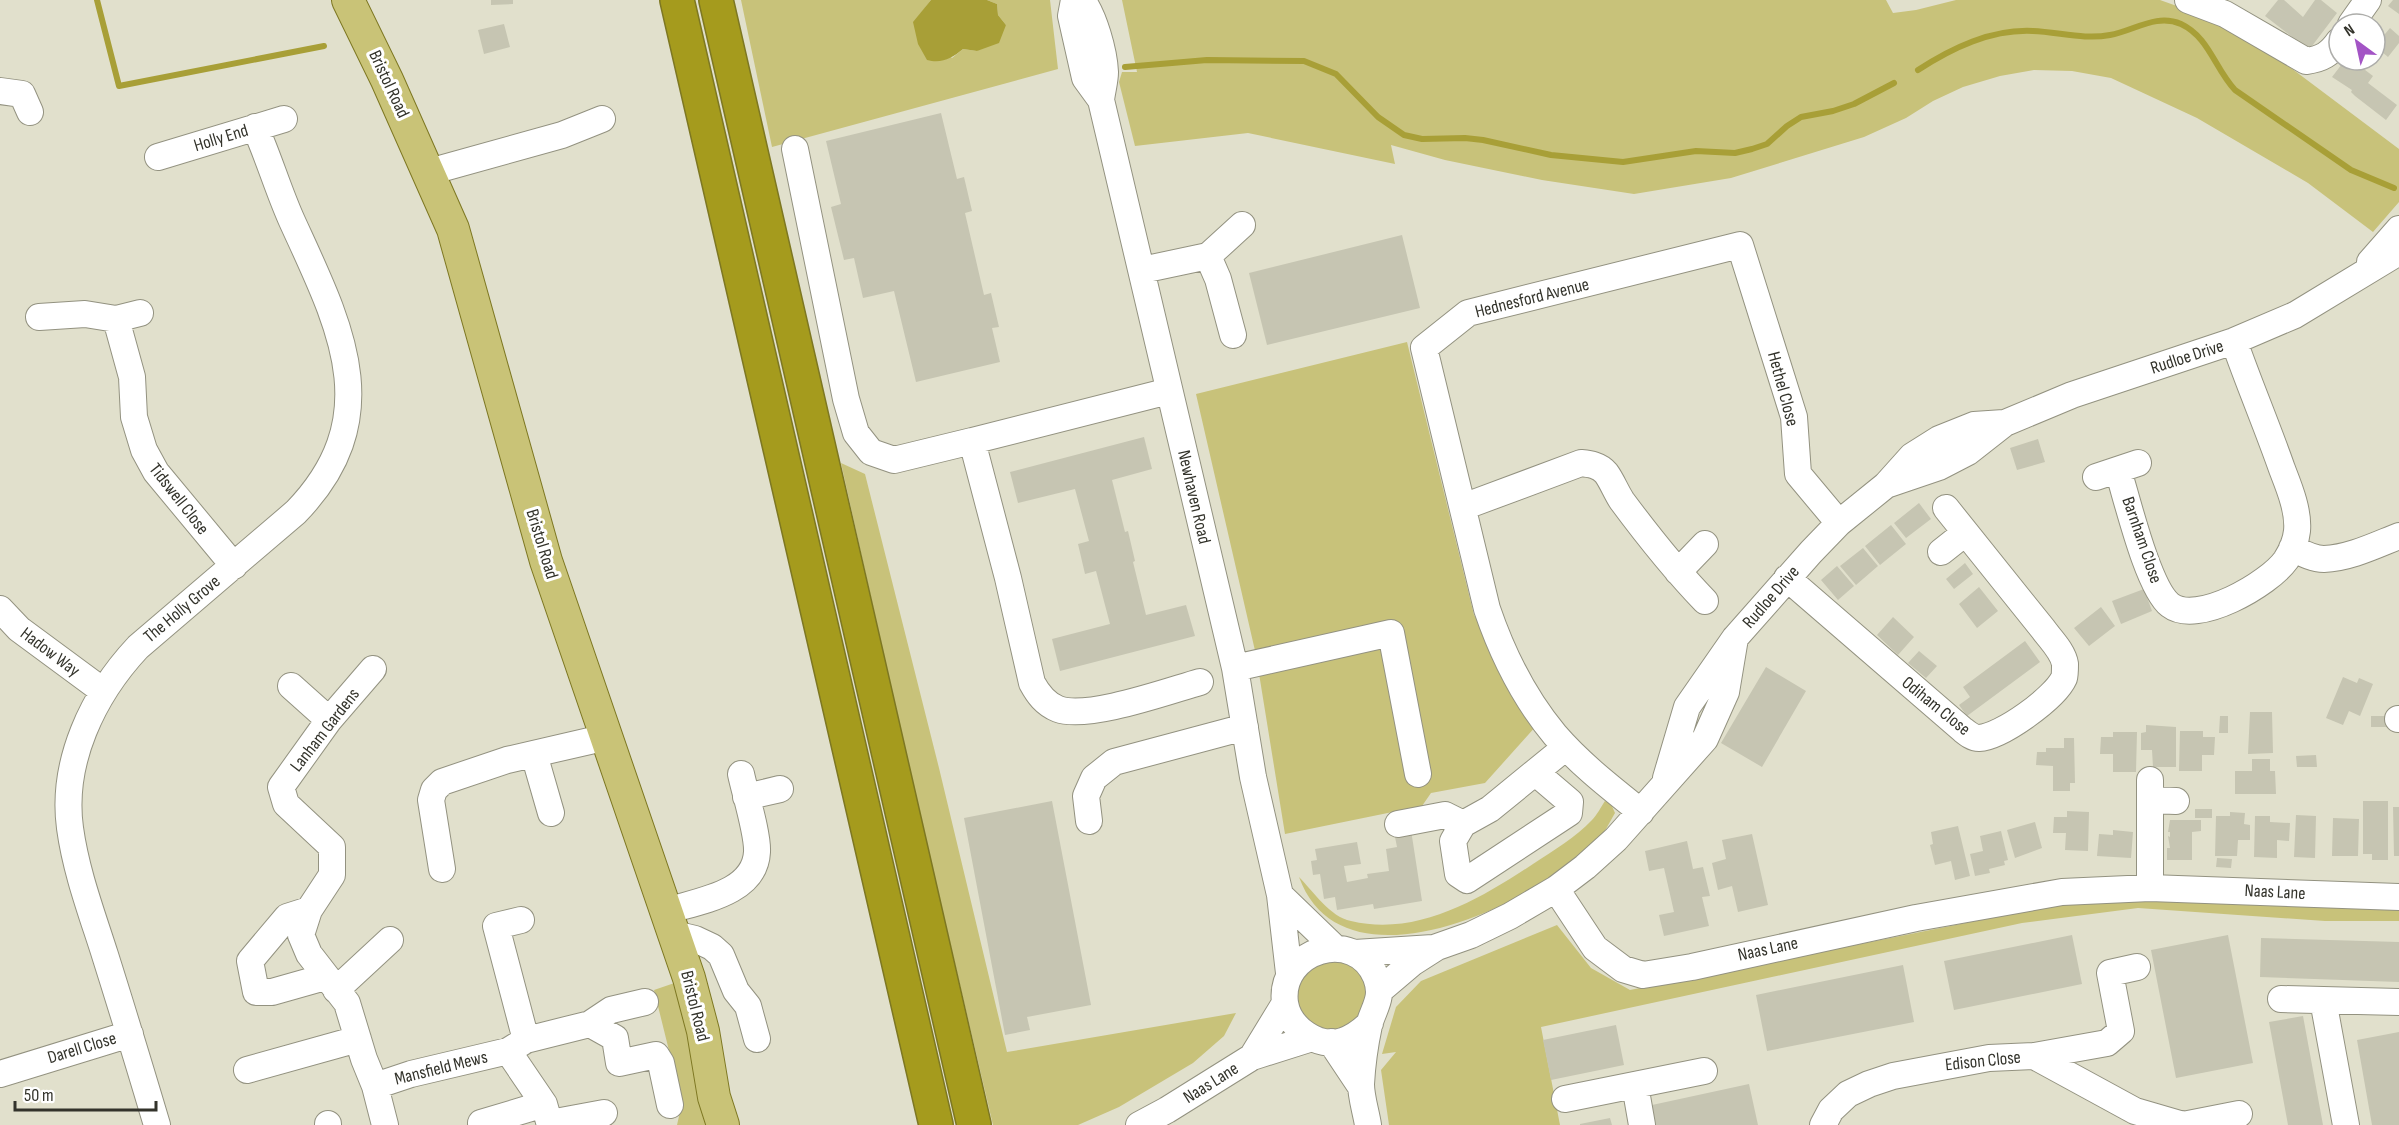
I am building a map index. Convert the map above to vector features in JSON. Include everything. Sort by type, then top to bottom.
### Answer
[{"type":"highway","points":[[676,0],[936,1125]]},
{"type":"highway","points":[[716,0],[974,1125]]},
{"type":"main road","name":"Bristol Road","points":[[348,0],[387,80],[453,229],[546,561],[689,978],[703,1031],[715,1116]]},
{"type":"street","name":"Newhaven Road","points":[[1074,0],[1071,16],[1085,78],[1101,100]]},
{"type":"street","name":"Newhaven Road","points":[[1082,0],[1090,11],[1105,72],[1101,100],[1235,668],[1262,824],[1280,895],[1289,974]]},
{"type":"street","points":[[2188,0],[2224,14],[2306,61],[2320,59],[2327,54]]},
{"type":"street","points":[[0,91],[22,94],[30,112]]},
{"type":"street","name":"Holly End","points":[[158,157],[284,119]]},
{"type":"street","points":[[429,172],[562,135],[602,119]]},
{"type":"street","name":"The Holly Grove","points":[[157,1125],[81,878],[70,827],[68,801],[76,751],[86,724],[119,666],[314,494],[328,474],[340,449],[349,406],[348,368],[325,292],[280,193],[255,127]]},
{"type":"street","points":[[795,149],[844,388],[856,434],[871,452],[894,460],[1169,391]]},
{"type":"street","points":[[1142,270],[1208,256],[1242,225]]},
{"type":"street","name":"Rudloe Drive","points":[[2361,274],[2399,229]]},
{"type":"street","name":"Hednesford Avenue","points":[[1641,812],[1566,747],[1536,708],[1497,640],[1487,609],[1424,348],[1468,313],[1740,246]]},
{"type":"street","name":"Hethel Close","points":[[1740,246],[1794,417],[1798,474],[1839,523]]},
{"type":"street","name":"Rudloe Drive","points":[[1556,890],[1586,867],[1641,812],[1664,784],[1687,707],[1735,638],[1839,523],[1886,485],[1912,456],[1939,440],[1974,425],[2005,423],[2072,395],[2234,341],[2295,315],[2399,252]]},
{"type":"street","points":[[1208,256],[1218,279],[1230,336]]},
{"type":"street","name":"Tidswell Close","points":[[39,317],[85,314],[128,316],[134,417],[144,450],[156,472],[234,566]]},
{"type":"street","name":"Barnham Close","points":[[2117,470],[2154,581],[2170,605],[2183,610],[2202,611],[2214,607],[2269,577],[2285,562],[2297,531],[2296,516],[2288,486],[2234,341]]},
{"type":"street","points":[[972,441],[1008,578],[1032,683],[1041,698],[1056,708],[1071,712],[1113,706],[1200,682]]},
{"type":"street","points":[[1463,507],[1581,463],[1593,464],[1605,472],[1617,494],[1678,572],[1706,601]]},
{"type":"street","name":"Odiham Close","points":[[1787,578],[1963,730],[1975,738],[1987,737],[2024,717],[2054,691],[2064,676],[2065,663],[2043,629],[1946,508]]},
{"type":"street","points":[[1941,552],[1965,532]]},
{"type":"street","points":[[2292,548],[2308,556],[2323,559],[2353,553],[2399,536]]},
{"type":"street","points":[[1678,572],[1705,544]]},
{"type":"street","name":"Hadow Way","points":[[0,609],[19,629],[103,691]]},
{"type":"street","points":[[1235,668],[1391,633],[1418,774]]},
{"type":"street","name":"Lanham Gardens","points":[[374,669],[329,720],[281,787],[286,804],[332,847],[332,875],[309,910],[301,935],[309,954],[347,1003],[386,1125]]},
{"type":"street","points":[[291,686],[329,720]]},
{"type":"street","points":[[1089,821],[1086,796],[1094,778],[1114,762],[1245,727]]},
{"type":"street","points":[[442,869],[431,800],[434,790],[442,782],[507,760],[607,737]]},
{"type":"street","points":[[1536,773],[1570,802],[1569,813],[1467,880],[1458,874],[1453,842],[1463,824],[1490,809],[1566,747]]},
{"type":"street","points":[[534,754],[551,813]]},
{"type":"street","points":[[757,1039],[748,1006],[736,991],[721,955],[712,947],[695,939],[670,922],[739,885],[749,876],[754,866],[757,850],[744,785],[780,789]]},
{"type":"street","points":[[2150,888],[2150,790],[2176,801]]},
{"type":"street","points":[[1398,824],[1445,815],[1463,824]]},
{"type":"street","name":"Naas Lane","points":[[1556,890],[1595,948],[1623,969],[1643,975],[1692,967],[1916,918],[2062,892],[2150,888],[2399,897]]},
{"type":"street","points":[[1379,991],[1412,963],[1437,947],[1471,935],[1556,890]]},
{"type":"street","points":[[1280,895],[1345,951],[1370,967],[1376,977],[1379,991],[1378,1006],[1370,1023],[1361,1087],[1368,1125]]},
{"type":"street","points":[[309,910],[287,917],[250,961],[256,992],[272,992],[331,983],[390,940]]},
{"type":"street","name":"Mansfield Mews","points":[[521,920],[496,926],[517,1045],[548,1117]]},
{"type":"street","points":[[1370,1023],[1360,1033],[1342,1041],[1322,1040],[1302,1032],[1291,1019],[1285,1003],[1289,974],[1304,957],[1313,952],[1437,947]]},
{"type":"street","points":[[2034,1056],[2107,1043],[2121,1031],[2110,973],[2137,967]]},
{"type":"street","points":[[2281,999],[2399,1002]]},
{"type":"street","points":[[2323,1000],[2346,1125]]},
{"type":"street","name":"Mansfield Mews","points":[[375,1086],[590,1024],[611,1010],[645,1002]]},
{"type":"street","name":"Naas Lane","points":[[1252,1057],[1285,1003]]},
{"type":"street","points":[[590,1024],[615,1038],[619,1063],[656,1055],[661,1063],[670,1105]]},
{"type":"street","name":"Darell Close","points":[[0,1074],[130,1034]]},
{"type":"street","points":[[247,1070],[358,1039]]},
{"type":"street","points":[[1322,1040],[1361,1087]]},
{"type":"street","name":"Naas Lane","points":[[1139,1125],[1252,1057],[1322,1040]]},
{"type":"street","name":"Edison Close","points":[[1823,1125],[1831,1110],[1848,1095],[1869,1084],[1893,1076],[1989,1058],[2034,1056],[2135,1111],[2183,1125]]},
{"type":"street","points":[[1564,1099],[1704,1071]]},
{"type":"street","points":[[1635,1085],[1642,1125]]},
{"type":"street","points":[[481,1123],[604,1113]]},
{"type":"street","points":[[2183,1125],[2239,1114]]},
{"type":"shaded area","points":[[741,0],[931,0],[914,22],[952,58],[963,49],[977,51],[1006,25],[998,15],[997,4],[987,0],[1050,0],[1058,69],[772,147]]},
{"type":"shaded area","points":[[931,0],[987,0],[997,4],[998,15],[1006,25],[999,43],[977,51],[963,49],[942,61],[927,60],[918,44],[913,22]]},
{"type":"shaded area","points":[[1122,0],[1886,0],[1893,13],[1956,0],[2160,0],[2216,20],[2283,62],[2399,149],[2399,202],[2373,232],[2308,183],[2197,118],[2111,78],[2072,71],[2034,70],[2000,76],[1963,87],[1933,101],[1906,118],[1864,137],[1731,178],[1634,194],[1542,180],[1445,160],[1391,145],[1395,164],[1248,133],[1135,146],[1119,82],[1122,72],[1137,72]]},
{"type":"shaded area","points":[[1407,342],[1474,615],[1537,725],[1485,783],[1431,793],[1422,806],[1285,834],[1256,655],[1196,394]]},
{"type":"shaded area","points":[[841,463],[865,474],[1007,1052],[1236,1013],[1224,1036],[1193,1063],[1119,1107],[1078,1125],[993,1125],[911,777]]},
{"type":"shaded area","points":[[1605,801],[1611,804],[1615,813],[1605,831],[1569,864],[1532,889],[1489,911],[1443,927],[1397,935],[1356,931],[1322,913],[1299,877],[1322,903],[1343,919],[1376,925],[1400,924],[1424,919],[1470,902],[1513,877],[1572,838],[1596,816]]},
{"type":"shaded area","points":[[2147,895],[2399,906],[2399,921],[2325,921],[2138,908],[2022,923],[1541,1027],[1560,1125],[1389,1125],[1381,1070],[1396,1052],[1382,1054],[1396,1007],[1421,981],[1557,925],[1591,968],[1630,990],[2050,906]]},
{"type":"shaded area","points":[[1338,958],[1358,970],[1365,979],[1367,991],[1362,1014],[1354,1023],[1343,1029],[1330,1031],[1318,1029],[1308,1022],[1295,1001],[1299,978],[1306,969]]},
{"type":"shaded area","points":[[689,978],[708,1125],[677,1125],[682,1103],[654,990]]},
{"type":"building","points":[[491,0],[513,0],[513,4],[491,5]]},
{"type":"building","points":[[2278,0],[2284,0],[2303,17],[2315,0],[2321,0],[2336,12],[2327,12],[2327,26],[2309,50],[2265,16]]},
{"type":"building","points":[[2393,0],[2399,0],[2399,14],[2388,6]]},
{"type":"building","points":[[504,24],[510,47],[484,54],[478,30]]},
{"type":"building","points":[[2390,28],[2399,36],[2399,43],[2388,57],[2387,56],[2387,32]]},
{"type":"building","points":[[2336,72],[2368,72],[2373,76],[2368,83],[2397,105],[2386,120],[2355,96],[2352,90],[2332,77]]},
{"type":"building","points":[[941,113],[957,179],[964,177],[972,211],[965,213],[984,295],[991,293],[999,327],[992,328],[1000,362],[916,382],[894,291],[863,298],[854,258],[844,260],[831,207],[841,204],[826,141]]},
{"type":"building","points":[[1402,235],[1420,308],[1267,345],[1249,273]]},
{"type":"building","points":[[1144,437],[1152,469],[1112,480],[1125,532],[1128,531],[1146,615],[1186,605],[1195,636],[1060,671],[1052,639],[1110,624],[1096,571],[1085,574],[1078,544],[1089,541],[1075,489],[1018,503],[1010,472]]},
{"type":"building","points":[[2038,439],[2045,462],[2017,470],[2010,448]]},
{"type":"building","points":[[1919,503],[1931,519],[1906,538],[1894,523]]},
{"type":"building","points":[[1891,525],[1906,544],[1880,565],[1865,546]]},
{"type":"building","points":[[1863,548],[1878,566],[1856,585],[1840,566]]},
{"type":"building","points":[[1965,563],[1973,574],[1954,589],[1946,579]]},
{"type":"building","points":[[1837,566],[1854,586],[1838,600],[1821,580]]},
{"type":"building","points":[[1979,587],[1998,611],[1977,628],[1959,604]]},
{"type":"building","points":[[2144,589],[2152,611],[2121,624],[2112,601]]},
{"type":"building","points":[[2101,607],[2115,626],[2089,646],[2074,628]]},
{"type":"building","points":[[1893,617],[1914,637],[1898,655],[1877,635]]},
{"type":"building","points":[[2025,641],[2040,662],[1967,716],[1959,705],[1970,697],[1963,687]]},
{"type":"building","points":[[1919,651],[1937,666],[1926,678],[1908,663]]},
{"type":"building","points":[[1766,667],[1806,691],[1762,767],[1721,743]]},
{"type":"building","points":[[2343,677],[2357,683],[2359,678],[2373,684],[2360,716],[2349,711],[2343,725],[2326,718]]},
{"type":"building","points":[[2250,712],[2272,712],[2273,753],[2248,754]]},
{"type":"building","points":[[2220,716],[2228,716],[2228,733],[2219,733]]},
{"type":"building","points":[[2371,716],[2386,716],[2387,727],[2371,727]]},
{"type":"building","points":[[2146,725],[2176,727],[2176,767],[2153,767],[2152,750],[2141,750],[2141,733],[2146,732]]},
{"type":"building","points":[[2180,731],[2203,731],[2203,737],[2215,737],[2214,755],[2202,755],[2202,771],[2179,771]]},
{"type":"building","points":[[2113,732],[2137,732],[2136,772],[2113,772],[2113,754],[2100,754],[2101,737],[2113,737]]},
{"type":"building","points":[[2064,738],[2074,738],[2075,783],[2070,783],[2070,791],[2053,791],[2053,766],[2036,765],[2037,752],[2046,752],[2046,748],[2064,748]]},
{"type":"building","points":[[2316,755],[2317,767],[2297,767],[2296,756]]},
{"type":"building","points":[[2252,759],[2270,759],[2270,771],[2275,771],[2276,794],[2235,794],[2235,771],[2252,771]]},
{"type":"building","points":[[1052,801],[1091,1005],[1027,1017],[1030,1030],[1005,1035],[964,818]]},
{"type":"building","points":[[2363,801],[2388,801],[2388,860],[2372,860],[2372,854],[2363,854]]},
{"type":"building","points":[[2393,807],[2399,807],[2399,856],[2394,856]]},
{"type":"building","points":[[2195,809],[2212,809],[2212,818],[2195,818]]},
{"type":"building","points":[[2067,811],[2089,812],[2088,851],[2065,850],[2066,833],[2053,833],[2054,817],[2067,817]]},
{"type":"building","points":[[2230,812],[2245,813],[2244,824],[2250,825],[2250,840],[2238,840],[2237,856],[2215,856],[2216,816],[2230,816]]},
{"type":"building","points":[[2296,815],[2316,816],[2315,858],[2294,857]]},
{"type":"building","points":[[2255,816],[2270,816],[2270,822],[2290,823],[2289,841],[2277,840],[2277,858],[2254,857]]},
{"type":"building","points":[[2333,818],[2359,819],[2358,856],[2332,856]]},
{"type":"building","points":[[2170,820],[2201,820],[2201,831],[2192,832],[2192,860],[2167,860],[2167,848],[2170,848],[2168,836],[2170,837],[2170,832],[2168,832]]},
{"type":"building","points":[[2035,822],[2042,848],[2015,858],[2007,830]]},
{"type":"building","points":[[1958,826],[1970,876],[1955,880],[1951,861],[1935,865],[1930,845],[1933,844],[1931,832]]},
{"type":"building","points":[[1411,830],[1422,901],[1374,909],[1373,904],[1337,910],[1335,897],[1324,899],[1320,874],[1313,875],[1311,861],[1317,860],[1315,849],[1357,842],[1361,864],[1344,866],[1347,882],[1368,878],[1367,874],[1389,871],[1386,849],[1397,847],[1394,832]]},
{"type":"building","points":[[2113,830],[2133,832],[2131,858],[2097,856],[2099,834],[2113,835]]},
{"type":"building","points":[[2001,831],[2008,860],[2004,861],[2005,865],[1989,869],[1990,873],[1975,876],[1970,854],[1983,851],[1980,836]]},
{"type":"building","points":[[1752,834],[1768,905],[1738,912],[1732,886],[1718,890],[1712,863],[1726,859],[1722,840]]},
{"type":"building","points":[[1687,841],[1693,869],[1703,867],[1710,896],[1702,897],[1709,926],[1664,936],[1659,915],[1674,912],[1664,868],[1649,871],[1645,851]]},
{"type":"building","points":[[2217,858],[2232,859],[2231,868],[2216,867]]},
{"type":"building","points":[[2072,935],[2082,984],[1954,1010],[1944,961]]},
{"type":"building","points":[[2228,935],[2253,1063],[2176,1078],[2151,950]]},
{"type":"building","points":[[2261,938],[2399,942],[2399,982],[2260,977]]},
{"type":"building","points":[[1903,965],[1914,1022],[1767,1051],[1756,995]]},
{"type":"building","points":[[2303,1016],[2323,1125],[2288,1125],[2269,1022]]},
{"type":"building","points":[[1616,1025],[1624,1065],[1551,1080],[1543,1040]]},
{"type":"building","points":[[2399,1032],[2399,1125],[2372,1125],[2357,1040]]},
{"type":"building","points":[[1749,1084],[1758,1125],[1656,1125],[1652,1105]]},
{"type":"building","points":[[1610,1118],[1612,1125],[1580,1125],[1580,1124]]},
{"type":"waterway","points":[[97,0],[119,86],[324,46]]},
{"type":"waterway","points":[[1918,70],[1958,47],[2002,33],[2033,31],[2100,36],[2119,33],[2154,22],[2172,21],[2191,30],[2198,37],[2235,90],[2351,170],[2394,188]]},
{"type":"waterway","points":[[1125,67],[1207,60],[1304,61],[1336,74],[1378,117],[1404,135],[1422,139],[1483,140],[1551,155],[1623,162],[1696,151],[1735,153],[1752,149],[1767,144],[1801,117],[1854,104],[1894,83]]}]
